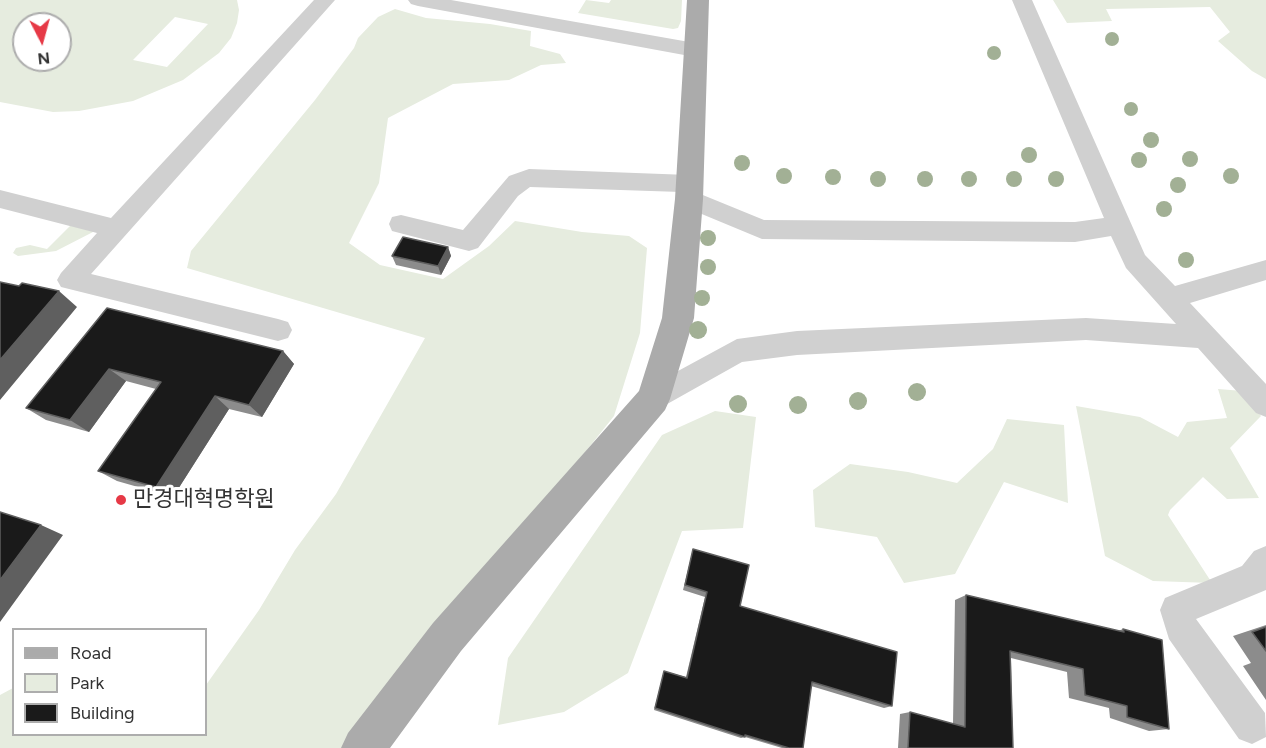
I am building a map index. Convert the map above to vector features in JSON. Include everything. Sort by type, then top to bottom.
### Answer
[{"type":"main road","points":[[363,748],[447,637],[653,399],[678,318],[689,192],[698,0]]},
{"type":"street","points":[[278,330],[70,280],[325,0]]},
{"type":"street","points":[[418,0],[695,50]]},
{"type":"street","points":[[1022,0],[1134,261],[1266,404]]},
{"type":"street","points":[[401,224],[470,241],[509,190],[517,182],[529,178],[689,192],[762,230],[1075,232],[1118,225]]},
{"type":"street","points":[[0,199],[116,228]]},
{"type":"street","points":[[1168,299],[1266,270]]},
{"type":"street","points":[[653,399],[737,351],[797,343],[1086,329],[1202,337]]},
{"type":"street","points":[[1252,726],[1181,627],[1177,610],[1254,578],[1266,563]]},
{"type":"green space","points":[[0,0],[237,0],[239,10],[237,23],[231,38],[219,53],[183,80],[133,101],[79,111],[53,112],[0,102]],"holes":[[[175,17],[208,24],[167,67],[133,60]]]},
{"type":"green space","points":[[586,0],[609,3],[611,0],[682,0],[681,21],[678,28],[673,29],[578,13]]},
{"type":"green space","points":[[1053,0],[1266,0],[1266,79],[1252,71],[1218,41],[1230,32],[1210,7],[1106,9],[1112,21],[1067,23]]},
{"type":"green space","points":[[395,9],[426,18],[490,24],[531,31],[530,46],[560,54],[566,63],[541,65],[509,80],[453,84],[388,118],[379,183],[349,243],[380,265],[443,279],[489,246],[515,221],[582,232],[629,236],[647,248],[640,333],[614,416],[349,748],[0,748],[0,695],[12,689],[12,736],[207,736],[207,684],[259,610],[295,550],[336,494],[425,338],[187,268],[191,251],[315,100],[354,48],[358,38],[378,17]]},
{"type":"green space","points":[[73,223],[94,229],[93,232],[56,251],[18,256],[13,253],[16,248],[30,245],[47,249]]},
{"type":"green space","points":[[1218,389],[1243,391],[1261,416],[1230,448],[1259,498],[1227,499],[1203,477],[1170,510],[1168,515],[1212,583],[1153,581],[1105,556],[1076,406],[1140,417],[1178,437],[1187,422],[1227,418]]},
{"type":"green space","points":[[715,411],[756,417],[743,528],[682,531],[628,673],[564,712],[498,725],[508,658],[662,435]]},
{"type":"green space","points":[[1007,419],[1064,425],[1068,503],[1004,482],[955,574],[904,583],[877,537],[815,527],[813,490],[850,464],[908,472],[957,483],[993,449]]},
{"type":"building","points":[[403,237],[448,247],[438,266],[392,256]]},
{"type":"building","points":[[0,282],[19,286],[22,283],[59,291],[0,360]]},
{"type":"building","points":[[107,308],[283,351],[249,405],[215,396],[156,487],[98,471],[161,382],[109,369],[70,420],[26,408]]},
{"type":"building","points":[[0,512],[41,525],[0,580]]},
{"type":"building","points":[[693,549],[749,565],[740,606],[897,652],[892,706],[812,682],[803,748],[789,748],[745,735],[745,737],[655,708],[664,671],[687,678],[707,592],[685,585]]},
{"type":"building","points":[[966,595],[1124,632],[1123,629],[1162,640],[1169,729],[1127,717],[1127,706],[1085,695],[1083,669],[1010,651],[1013,748],[908,748],[910,712],[965,727]]},
{"type":"building","points":[[1266,627],[1266,651],[1252,632]]},
{"type":"place","name":"만경대혁명학원","points":[[121,500]]}]
